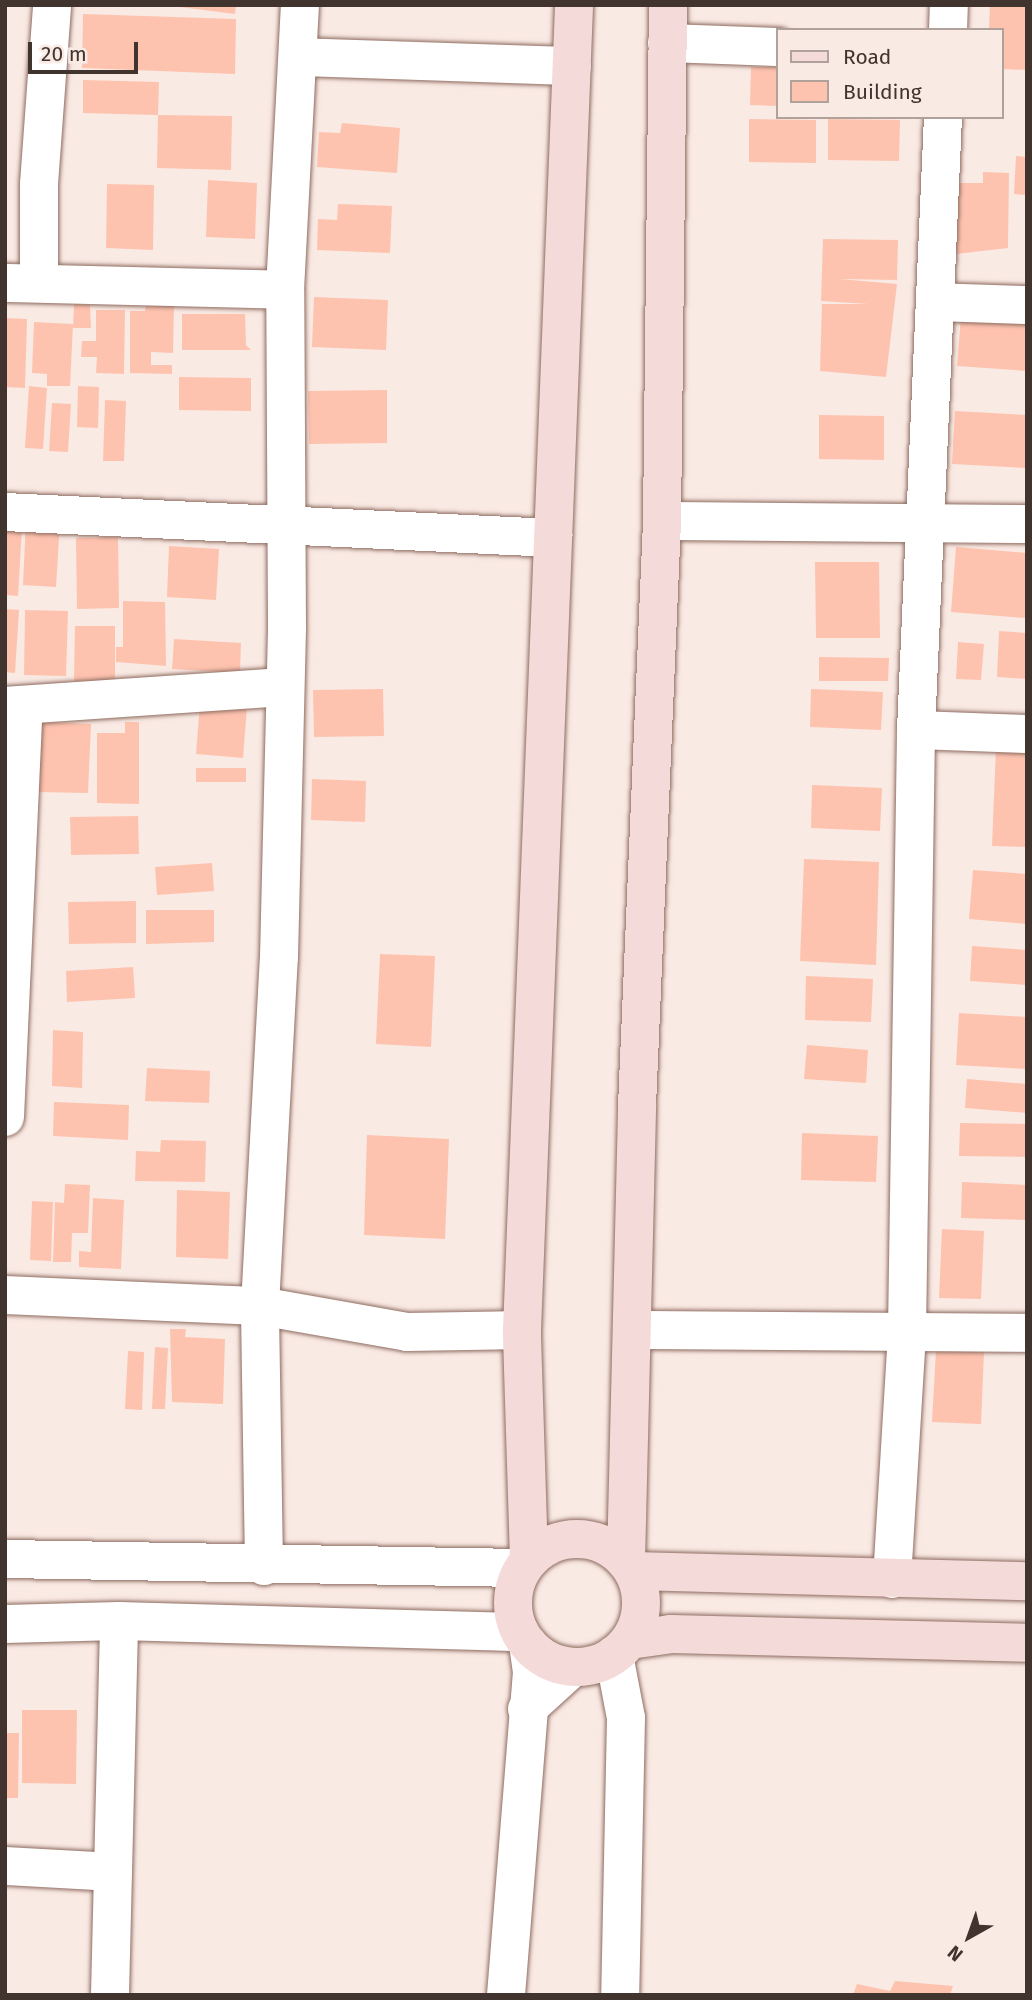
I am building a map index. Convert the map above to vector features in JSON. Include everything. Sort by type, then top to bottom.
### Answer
[{"type":"main road","points":[[573,5],[522,1330],[526,1563],[513,1600],[524,1638],[541,1656],[573,1667],[622,1648],[671,1634],[1027,1643]]},
{"type":"main road","points":[[622,1648],[642,1606],[629,1566],[633,1330],[662,521],[668,5]]},
{"type":"main road","points":[[526,1563],[560,1540],[578,1538],[596,1541],[629,1566],[892,1579],[1027,1581]]},
{"type":"street","points":[[52,5],[39,184],[22,283],[285,290]]},
{"type":"street","points":[[264,1566],[260,1306],[279,957],[288,527],[285,290],[300,5]]},
{"type":"street","points":[[948,28],[949,5]]},
{"type":"street","points":[[667,43],[776,47]]},
{"type":"street","points":[[299,57],[572,66]]},
{"type":"street","points":[[892,1579],[907,1331],[916,730],[943,119]]},
{"type":"street","points":[[934,302],[1027,305]]},
{"type":"street","points":[[5,512],[553,538]]},
{"type":"street","points":[[662,521],[1027,524]]},
{"type":"street","points":[[5,1117],[15,706],[283,687]]},
{"type":"street","points":[[916,730],[1027,734]]},
{"type":"street","points":[[5,1295],[260,1306],[407,1332],[522,1330]]},
{"type":"street","points":[[633,1330],[1027,1333]]},
{"type":"street","points":[[5,1559],[264,1566],[526,1563]]},
{"type":"street","points":[[110,1995],[119,1621]]},
{"type":"street","points":[[5,1624],[119,1621],[524,1638],[532,1672],[506,1995]]},
{"type":"street","points":[[620,1995],[626,1718],[622,1648]]},
{"type":"street","points":[[527,1709],[573,1667]]},
{"type":"street","points":[[5,1866],[113,1872]]},
{"type":"building","points":[[164,5],[236,5],[235,14]]},
{"type":"building","points":[[990,5],[1027,5],[1027,70],[1004,69],[1004,28],[989,28]]},
{"type":"building","points":[[83,14],[236,19],[235,74],[82,68]]},
{"type":"building","points":[[751,67],[776,67],[776,106],[750,105]]},
{"type":"building","points":[[83,80],[159,82],[158,115],[83,113]]},
{"type":"building","points":[[158,115],[232,116],[231,170],[157,168]]},
{"type":"building","points":[[749,119],[816,120],[816,163],[749,162]]},
{"type":"building","points":[[828,119],[900,120],[899,161],[828,160]]},
{"type":"building","points":[[342,123],[400,128],[397,173],[317,167],[319,132],[340,133]]},
{"type":"building","points":[[1016,156],[1027,157],[1027,195],[1014,194]]},
{"type":"building","points":[[983,172],[1009,173],[1008,248],[956,254],[956,183],[983,183]]},
{"type":"building","points":[[208,180],[257,183],[255,239],[206,237]]},
{"type":"building","points":[[107,184],[154,185],[153,250],[106,248]]},
{"type":"building","points":[[338,204],[392,206],[390,253],[317,250],[318,219],[337,220]]},
{"type":"building","points":[[823,239],[898,240],[897,280],[840,279],[897,284],[886,377],[820,371],[822,304],[868,304],[821,301]]},
{"type":"building","points":[[314,297],[388,300],[386,350],[312,347]]},
{"type":"building","points":[[74,304],[90,305],[91,328],[73,328]]},
{"type":"building","points":[[146,306],[174,306],[173,353],[151,352],[151,365],[172,365],[172,374],[130,373],[130,311],[145,311]]},
{"type":"building","points":[[96,310],[125,310],[124,374],[96,373],[97,357],[81,357],[82,341],[96,341]]},
{"type":"building","points":[[182,314],[245,314],[246,345],[251,350],[182,350]]},
{"type":"building","points":[[961,316],[1027,321],[1027,371],[957,366]]},
{"type":"building","points":[[5,318],[27,319],[25,388],[5,387]]},
{"type":"building","points":[[34,322],[73,324],[70,386],[47,386],[47,374],[32,373]]},
{"type":"building","points":[[179,377],[251,378],[251,411],[179,410]]},
{"type":"building","points":[[29,386],[47,388],[43,449],[25,448]]},
{"type":"building","points":[[78,386],[99,387],[98,428],[77,427]]},
{"type":"building","points":[[387,390],[387,443],[309,444],[308,391]]},
{"type":"building","points":[[105,400],[126,401],[124,461],[103,461]]},
{"type":"building","points":[[52,403],[71,404],[68,452],[49,451]]},
{"type":"building","points":[[955,411],[1027,415],[1025,468],[952,464]]},
{"type":"building","points":[[819,415],[884,416],[884,460],[819,459]]},
{"type":"building","points":[[26,520],[60,522],[56,587],[23,585]]},
{"type":"building","points":[[5,528],[22,528],[18,596],[5,595]]},
{"type":"building","points":[[118,537],[119,608],[77,609],[76,538]]},
{"type":"building","points":[[169,546],[219,549],[216,600],[167,597]]},
{"type":"building","points":[[956,547],[1027,553],[1025,618],[951,612]]},
{"type":"building","points":[[815,562],[879,562],[880,638],[816,638]]},
{"type":"building","points":[[123,601],[165,602],[166,666],[116,662],[116,647],[123,647]]},
{"type":"building","points":[[5,609],[19,610],[15,673],[5,672]]},
{"type":"building","points":[[25,610],[68,611],[66,676],[24,675]]},
{"type":"building","points":[[75,626],[115,626],[115,682],[74,681]]},
{"type":"building","points":[[999,631],[1027,633],[1027,679],[997,677]]},
{"type":"building","points":[[174,639],[241,643],[240,673],[172,669]]},
{"type":"building","points":[[958,642],[984,644],[981,680],[956,679]]},
{"type":"building","points":[[819,657],[889,658],[888,681],[819,681]]},
{"type":"building","points":[[383,689],[384,736],[314,737],[313,690]]},
{"type":"building","points":[[811,689],[883,692],[881,730],[810,727]]},
{"type":"building","points":[[200,703],[247,707],[243,758],[196,754]]},
{"type":"building","points":[[41,722],[91,724],[88,793],[38,792]]},
{"type":"building","points":[[125,722],[139,722],[139,804],[97,803],[97,733],[125,733]]},
{"type":"building","points":[[996,747],[1027,748],[1027,847],[992,846]]},
{"type":"building","points":[[196,768],[246,768],[246,782],[196,782]]},
{"type":"building","points":[[312,779],[366,781],[365,822],[311,820]]},
{"type":"building","points":[[812,785],[882,788],[880,831],[811,828]]},
{"type":"building","points":[[138,816],[139,854],[71,855],[70,817]]},
{"type":"building","points":[[804,859],[879,862],[876,965],[800,961]]},
{"type":"building","points":[[212,863],[214,891],[157,895],[155,867]]},
{"type":"building","points":[[973,870],[1027,874],[1027,924],[969,919]]},
{"type":"building","points":[[136,901],[136,943],[69,944],[68,902]]},
{"type":"building","points":[[146,910],[214,910],[214,942],[146,944]]},
{"type":"building","points":[[972,946],[1027,950],[1027,985],[970,981]]},
{"type":"building","points":[[380,954],[435,956],[431,1047],[376,1044]]},
{"type":"building","points":[[133,967],[135,998],[67,1002],[66,971]]},
{"type":"building","points":[[806,976],[873,979],[871,1022],[805,1020]]},
{"type":"building","points":[[959,1013],[1027,1017],[1027,1069],[956,1065]]},
{"type":"building","points":[[53,1030],[83,1032],[82,1088],[52,1086]]},
{"type":"building","points":[[807,1045],[868,1050],[866,1083],[804,1079]]},
{"type":"building","points":[[147,1068],[210,1071],[209,1103],[145,1101]]},
{"type":"building","points":[[967,1079],[1027,1084],[1027,1113],[965,1108]]},
{"type":"building","points":[[54,1102],[129,1105],[128,1140],[53,1136]]},
{"type":"building","points":[[960,1123],[1027,1124],[1027,1157],[959,1156]]},
{"type":"building","points":[[802,1133],[878,1136],[876,1182],[801,1180]]},
{"type":"building","points":[[367,1135],[449,1139],[445,1239],[364,1235]]},
{"type":"building","points":[[161,1140],[206,1141],[205,1182],[135,1181],[136,1151],[160,1152]]},
{"type":"building","points":[[962,1182],[1027,1185],[1027,1220],[961,1218]]},
{"type":"building","points":[[65,1184],[90,1185],[88,1233],[72,1233],[71,1262],[53,1262],[55,1202],[64,1203]]},
{"type":"building","points":[[177,1190],[230,1192],[228,1259],[176,1257]]},
{"type":"building","points":[[93,1198],[124,1200],[121,1269],[79,1267],[79,1251],[91,1252]]},
{"type":"building","points":[[32,1201],[53,1202],[51,1261],[30,1260]]},
{"type":"building","points":[[942,1229],[984,1231],[981,1299],[939,1298]]},
{"type":"building","points":[[170,1329],[186,1329],[185,1337],[225,1339],[223,1404],[172,1402]]},
{"type":"building","points":[[155,1347],[168,1348],[165,1409],[152,1409]]},
{"type":"building","points":[[936,1350],[984,1352],[981,1424],[932,1422]]},
{"type":"building","points":[[128,1351],[144,1352],[142,1410],[125,1409]]},
{"type":"building","points":[[22,1710],[77,1710],[76,1784],[22,1783]]},
{"type":"building","points":[[5,1733],[19,1733],[18,1798],[5,1798]]},
{"type":"building","points":[[895,1981],[953,1986],[950,1995],[853,1995],[857,1984],[890,1991]]}]
